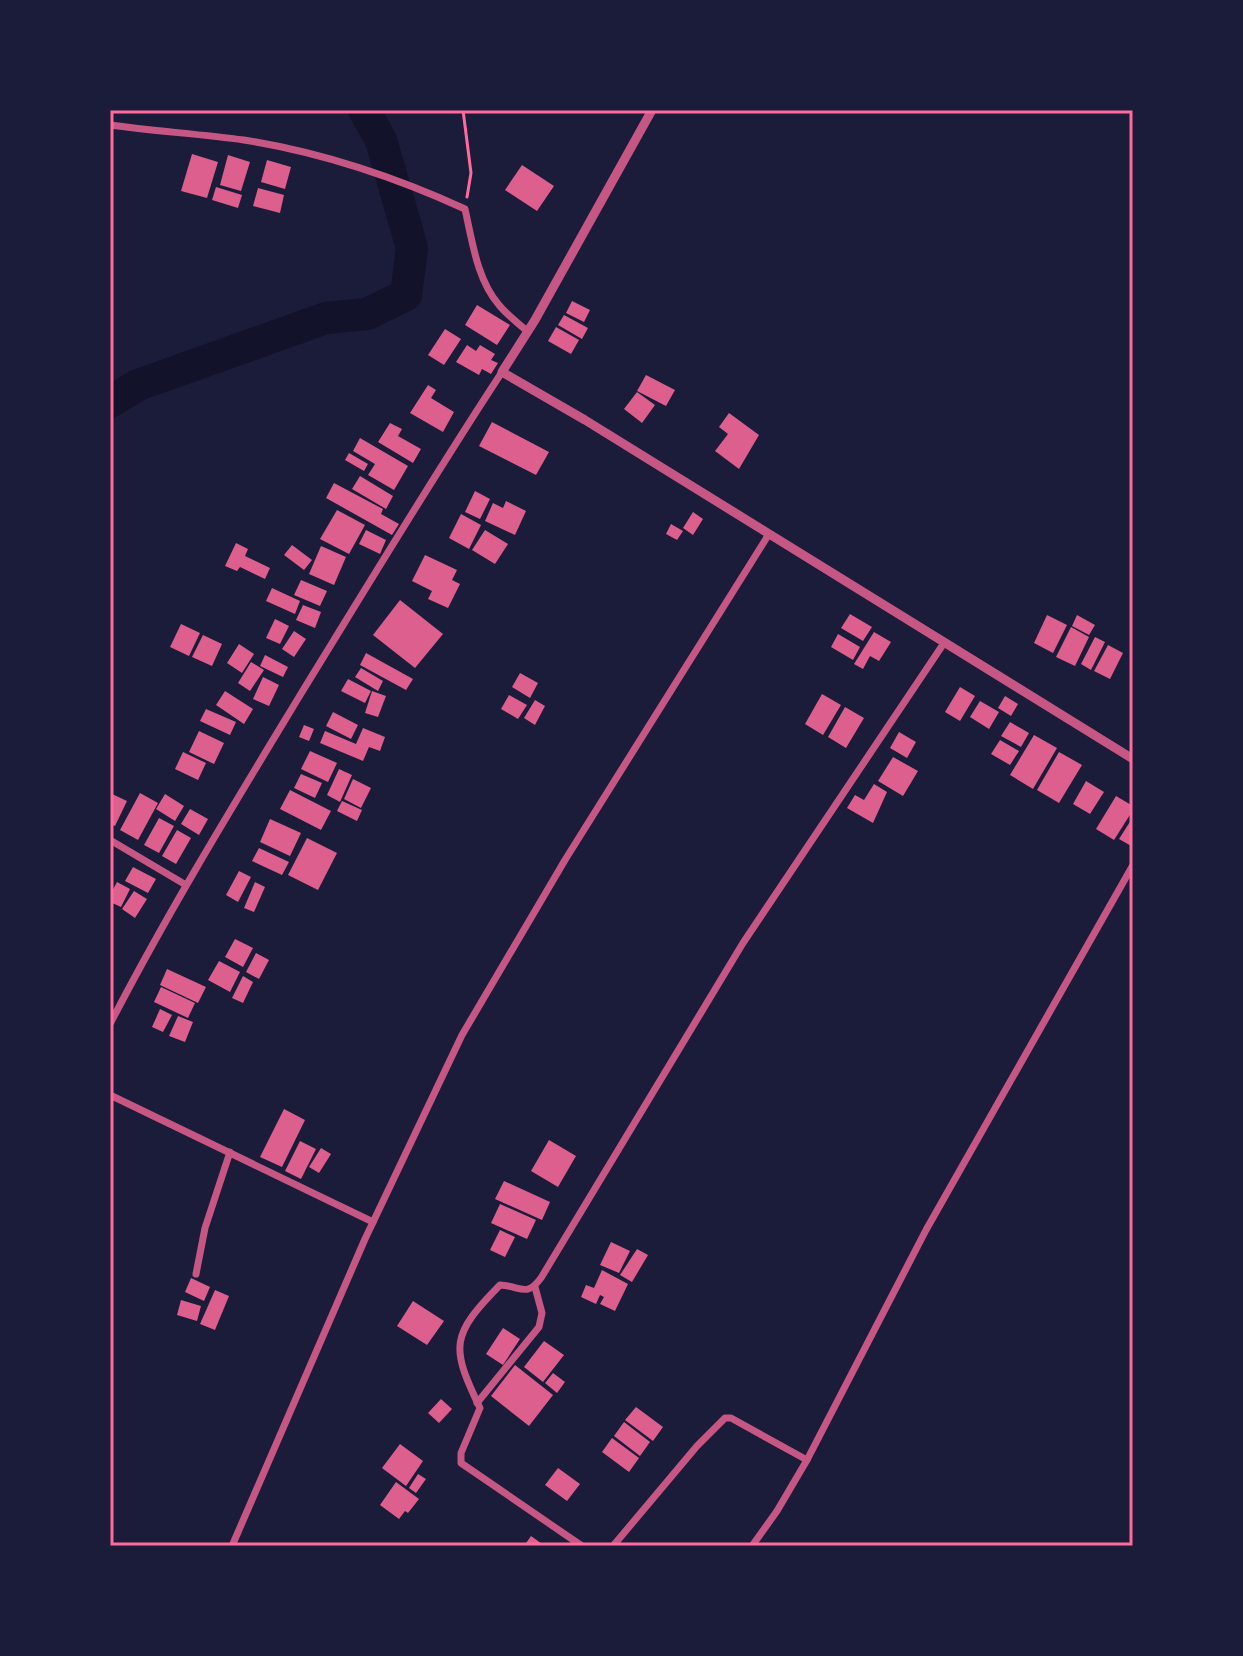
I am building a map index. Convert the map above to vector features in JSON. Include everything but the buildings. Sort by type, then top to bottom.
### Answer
[{"type":"street","points":[[110,1024],[186,885],[430,482],[527,331],[652,110]]},
{"type":"street","points":[[110,125],[243,140],[285,148],[374,173],[465,209],[490,294],[527,331]]},
{"type":"street","points":[[502,372],[585,420],[1133,759]]},
{"type":"street","points":[[232,1546],[373,1222],[462,1035],[498,970],[769,534]]},
{"type":"street","points":[[582,1546],[461,1463],[461,1453],[480,1408],[458,1349],[470,1319],[500,1285],[524,1291],[535,1287],[743,943],[944,643]]},
{"type":"street","points":[[110,840],[186,885]]},
{"type":"street","points":[[752,1546],[807,1460],[926,1230],[1133,865]]},
{"type":"street","points":[[110,1095],[373,1222]]},
{"type":"street","points":[[196,1274],[205,1228],[230,1152]]},
{"type":"street","points":[[477,1403],[539,1327],[542,1313],[535,1287]]},
{"type":"street","points":[[613,1546],[697,1446],[725,1418],[731,1418],[807,1460]]},
{"type":"path","points":[[463,110],[471,173],[465,209]]},
{"type":"waterway","points":[[110,402],[138,385],[326,318],[367,314],[406,295],[412,248],[381,140],[364,110]]}]
